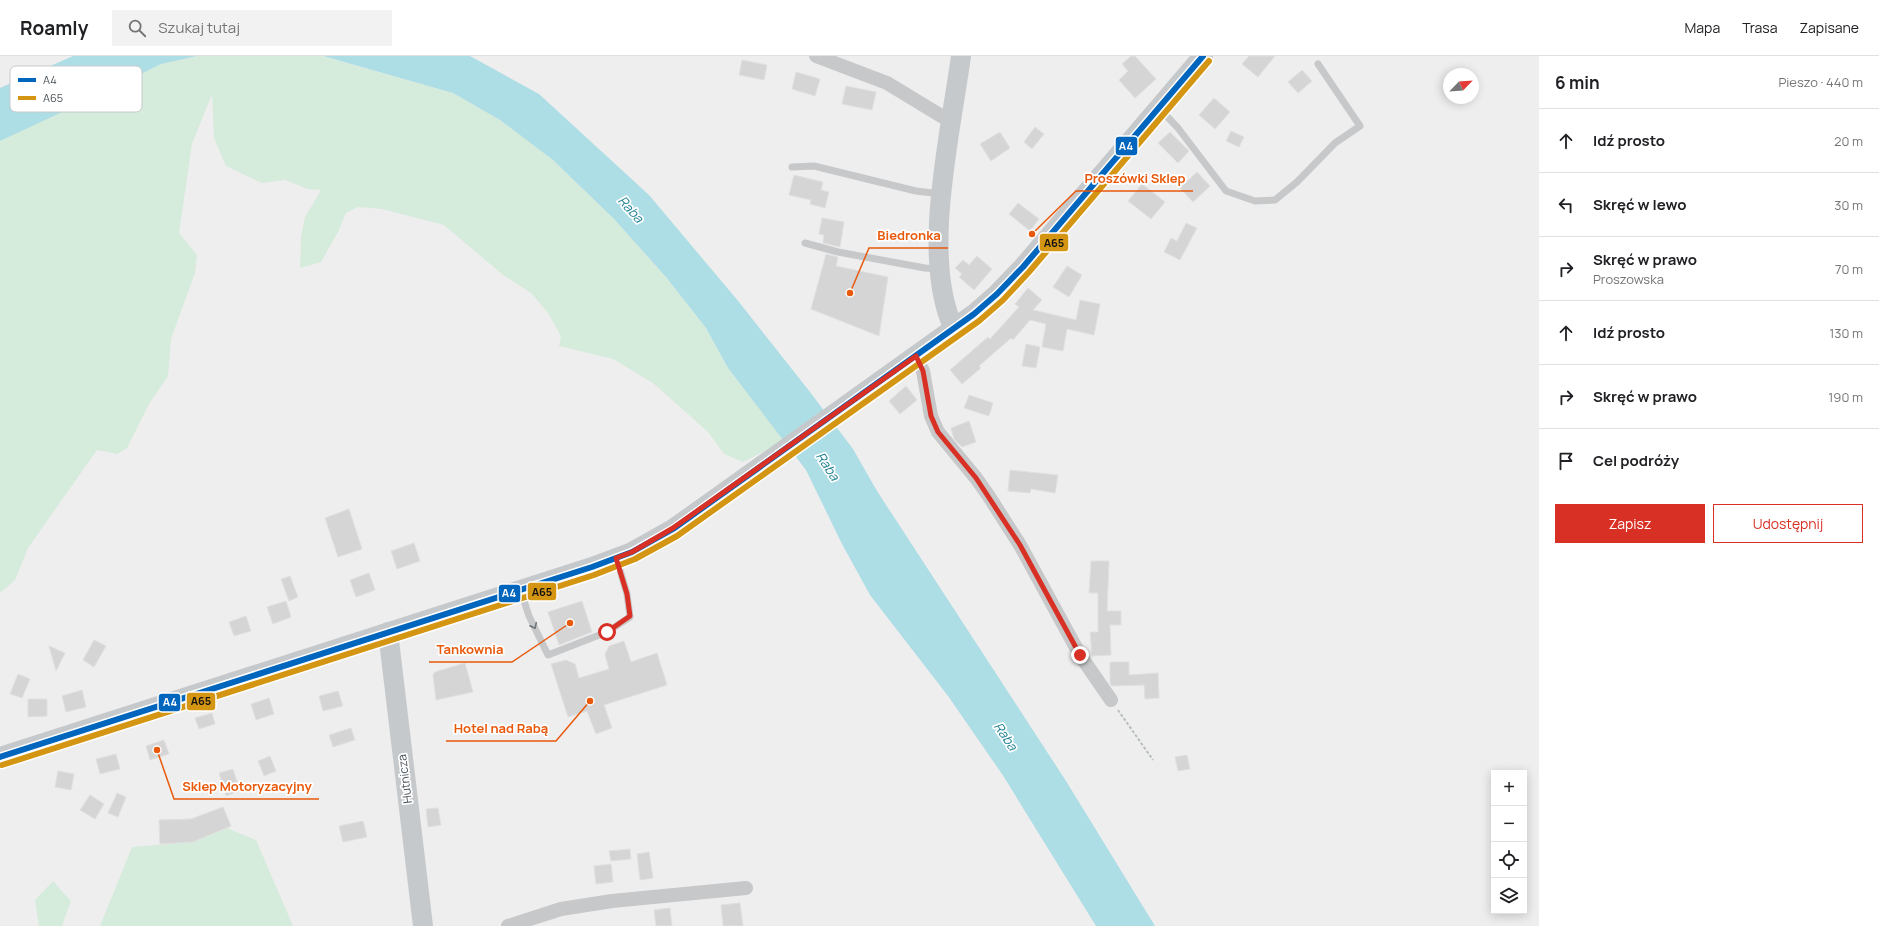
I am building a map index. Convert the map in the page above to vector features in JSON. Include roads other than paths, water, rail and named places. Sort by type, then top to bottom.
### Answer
[{"type":"main road","points":[[954,329],[946,310],[941,283],[939,238],[942,194],[961,56]]},
{"type":"main road","points":[[0,757],[520,590],[632,552],[673,528],[718,497],[954,329],[997,294],[1023,267],[1203,56]]},
{"type":"main road","name":"Hutnicza","points":[[388,632],[423,926]]},
{"type":"street","points":[[816,56],[887,83],[943,117],[952,120]]},
{"type":"street","points":[[916,356],[923,371],[931,416],[938,432],[976,478],[992,501],[1020,545],[1080,655],[1111,700]]},
{"type":"street","points":[[508,926],[562,909],[612,901],[746,888]]},
{"type":"lane","points":[[1159,108],[1178,128],[1226,191],[1255,201],[1275,200],[1298,182],[1335,143],[1360,126],[1318,64]]},
{"type":"lane","points":[[792,167],[814,166],[916,191],[942,194]]},
{"type":"lane","points":[[805,243],[838,252],[925,268],[940,269]]},
{"type":"lane","points":[[520,590],[529,616],[548,654],[607,632],[630,616],[627,594],[616,558]]},
{"type":"water","points":[[73,56],[197,56],[161,64],[142,74],[142,66],[50,66]]},
{"type":"water","name":"Raba","points":[[323,56],[470,56],[539,94],[649,195],[739,302],[853,449],[877,491],[1066,781],[1155,926],[1096,926],[1002,774],[948,696],[870,595],[842,544],[806,470],[728,368],[706,328],[666,277],[614,219],[553,160],[500,120],[453,93]]},
{"type":"water","points":[[10,84],[10,112],[63,112],[0,141],[0,88]]},
{"type":"place","name":"Proszówki Sklep","points":[[1032,234]]},
{"type":"place","name":"Biedronka","points":[[850,293]]},
{"type":"place","name":"Tankownia","points":[[570,623]]},
{"type":"place","name":"Hotel nad Rabą","points":[[590,701]]},
{"type":"place","name":"Sklep Motoryzacyjny","points":[[157,750]]}]
